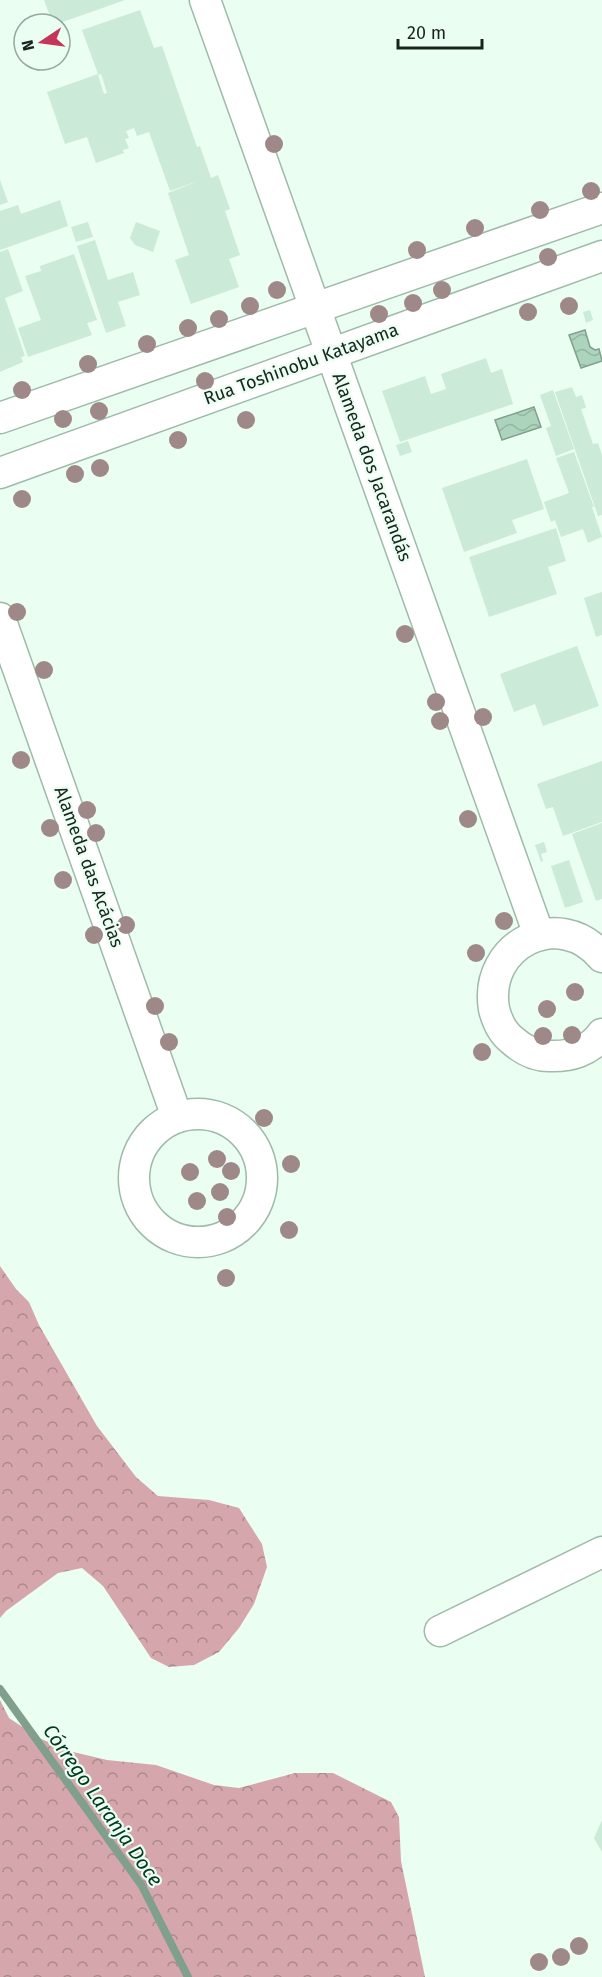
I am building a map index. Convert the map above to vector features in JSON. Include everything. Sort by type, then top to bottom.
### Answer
[{"type":"street","name":"Alameda dos Jacarandás","points":[[205,0],[539,935]]},
{"type":"street","points":[[0,418],[602,208]]},
{"type":"street","name":"Rua Toshinobu Katayama","points":[[0,473],[602,255]]},
{"type":"street","name":"Alameda das Acácias","points":[[0,618],[177,1117]]},
{"type":"street","points":[[602,957],[595,949],[578,939],[560,933],[539,935],[520,943],[505,957],[495,976],[492,996],[496,1017],[506,1035],[523,1049],[542,1056],[563,1057],[582,1051],[602,1034]]},
{"type":"street","points":[[199,1114],[220,1118],[238,1129],[253,1145],[260,1166],[261,1187],[254,1208],[242,1225],[223,1237],[203,1242],[183,1240],[164,1232],[148,1219],[138,1201],[134,1180],[136,1160],[145,1141],[159,1126],[177,1117],[199,1114]]},
{"type":"street","points":[[440,1631],[602,1552]]},
{"type":"green space","points":[[0,1266],[16,1289],[29,1302],[39,1325],[97,1426],[136,1477],[158,1496],[209,1500],[239,1508],[262,1544],[267,1567],[254,1604],[239,1628],[219,1652],[194,1665],[169,1667],[151,1658],[103,1586],[82,1568],[58,1573],[6,1611],[0,1618]]},
{"type":"green space","points":[[0,1700],[9,1718],[39,1738],[69,1751],[107,1760],[156,1765],[214,1785],[239,1788],[295,1773],[333,1773],[391,1802],[399,1817],[401,1861],[425,1977],[0,1977]]},
{"type":"water","points":[[585,330],[590,347],[595,350],[599,349],[602,361],[581,368],[569,335]]},
{"type":"water","points":[[534,407],[541,427],[502,440],[495,420]]},
{"type":"building","points":[[44,0],[125,0],[72,19],[72,12],[48,12]]},
{"type":"building","points":[[140,10],[154,48],[162,46],[197,147],[200,146],[211,178],[218,175],[230,209],[225,211],[240,255],[229,259],[239,287],[191,304],[175,260],[189,255],[168,193],[201,180],[170,191],[149,132],[137,136],[134,128],[126,131],[129,138],[125,139],[129,148],[123,150],[124,153],[96,163],[87,137],[65,144],[47,92],[98,74],[82,30]],"holes":[[[101,74],[107,93],[104,94],[98,75]]]},
{"type":"building","points":[[0,180],[8,202],[0,205]]},
{"type":"building","points":[[60,200],[68,226],[0,250],[0,211],[18,205],[21,214]]},
{"type":"building","points":[[88,222],[93,237],[76,242],[71,227]]},
{"type":"building","points":[[136,222],[160,231],[153,252],[135,245],[130,238]]},
{"type":"building","points":[[95,240],[108,280],[133,272],[140,295],[118,302],[126,326],[106,333],[77,246]]},
{"type":"building","points":[[8,249],[23,291],[5,298],[25,356],[21,357],[23,362],[0,372],[0,252]]},
{"type":"building","points":[[74,254],[97,320],[87,323],[92,335],[28,357],[18,328],[41,320],[25,276],[41,271],[40,266]]},
{"type":"building","points":[[590,310],[593,320],[586,323],[583,312]]},
{"type":"building","points":[[486,358],[491,373],[502,369],[513,404],[400,442],[382,391],[425,376],[431,394],[446,389],[441,374]]},
{"type":"building","points":[[572,387],[576,397],[582,395],[586,408],[581,409],[593,444],[598,443],[602,455],[602,515],[598,516],[555,392]]},
{"type":"building","points":[[553,390],[574,449],[556,456],[546,428],[551,426],[540,395]]},
{"type":"building","points":[[408,441],[412,452],[400,456],[396,445]]},
{"type":"building","points":[[574,452],[602,537],[588,543],[583,529],[561,537],[555,520],[551,522],[544,502],[569,493],[556,458]]},
{"type":"building","points":[[527,459],[544,509],[512,520],[517,533],[464,552],[442,488]]},
{"type":"building","points":[[556,528],[566,561],[548,567],[557,594],[489,617],[469,557]]},
{"type":"building","points":[[602,592],[602,635],[596,637],[584,598]]},
{"type":"building","points":[[577,646],[599,706],[543,726],[535,704],[514,712],[500,674]]},
{"type":"building","points":[[602,761],[602,822],[563,836],[553,807],[546,809],[537,784]]},
{"type":"building","points":[[602,823],[602,899],[596,901],[572,834]]},
{"type":"building","points":[[544,842],[547,852],[541,854],[543,861],[541,862],[535,845]]},
{"type":"building","points":[[569,860],[583,902],[565,908],[551,866]]},
{"type":"building","points":[[602,1820],[602,1852],[594,1838]]},
{"type":"waterway","name":"Córrego Laranja Doce","points":[[0,1689],[142,1886],[188,1977]]}]
